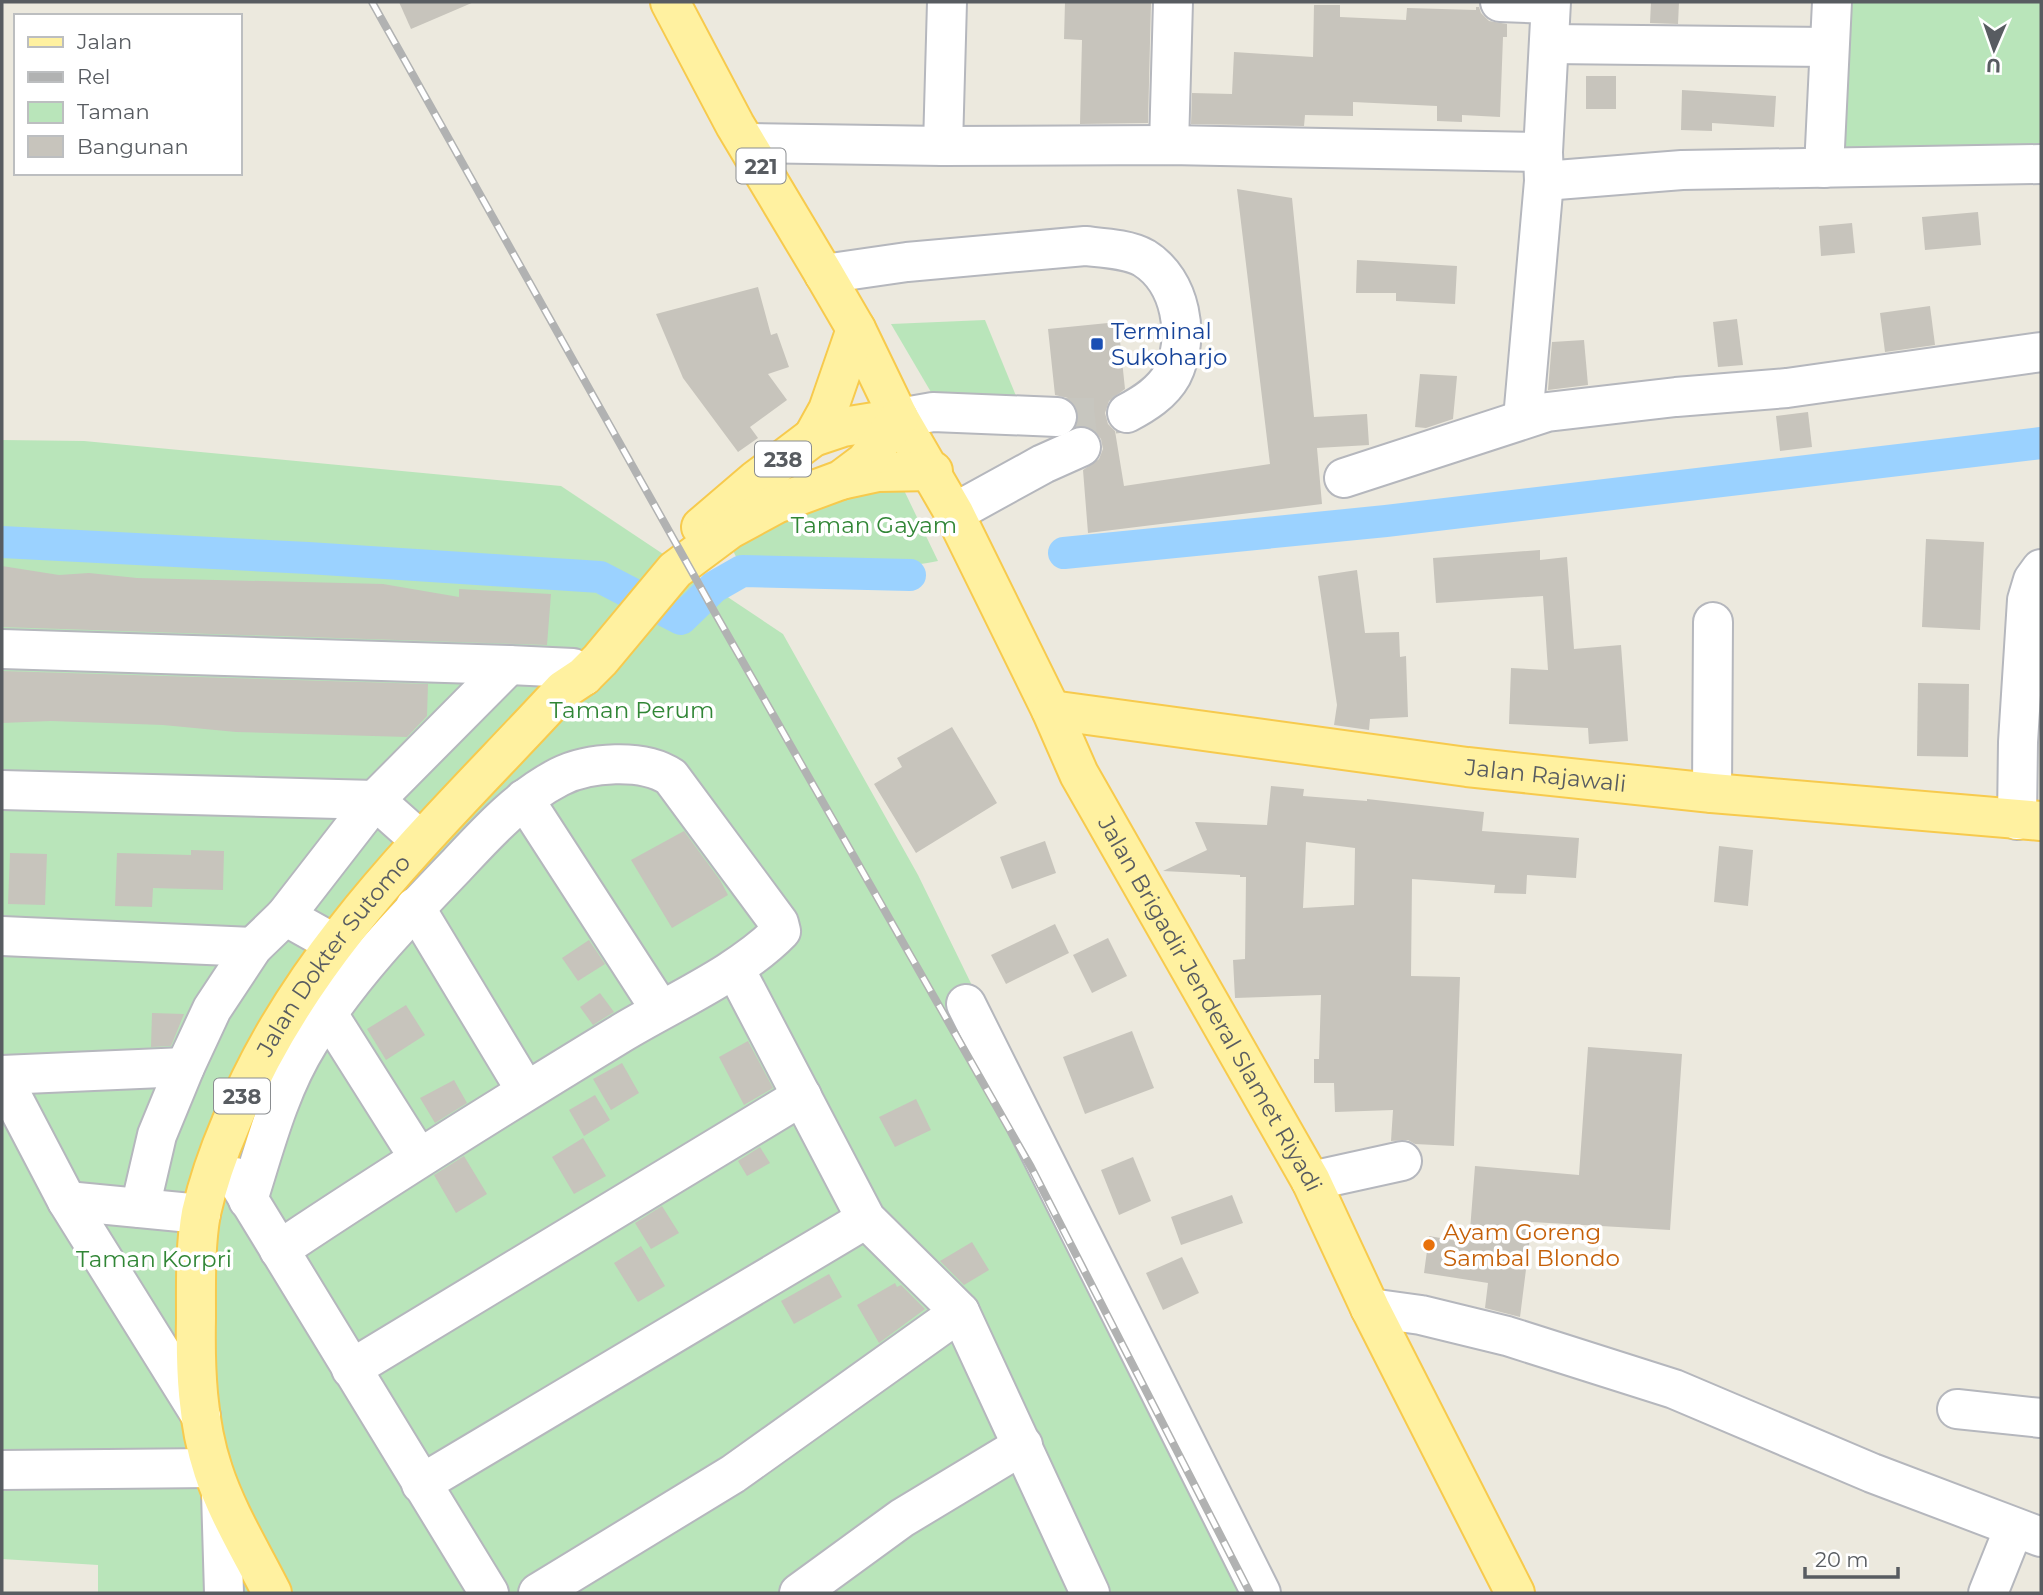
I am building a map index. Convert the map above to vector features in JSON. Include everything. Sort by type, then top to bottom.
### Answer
[{"type":"main road","name":"221","points":[[670,2],[735,125],[856,329],[899,418]]},
{"type":"main road","points":[[813,437],[828,410],[856,329]]},
{"type":"main road","name":"Jalan Dokter Sutomo","points":[[272,1593],[217,1480],[201,1416],[195,1345],[201,1214],[219,1152],[247,1081],[287,1013],[372,894],[581,668],[668,564],[756,480],[813,437],[843,427],[899,418]]},
{"type":"main road","name":"Jalan Dokter Sutomo","points":[[668,564],[776,504],[841,480],[865,462],[899,418]]},
{"type":"main road","name":"Jalan Brigadir Jenderal Slamet Riyadi","points":[[899,418],[933,471],[1051,710],[1079,774],[1311,1181],[1370,1308],[1515,1593]]},
{"type":"main road","points":[[841,480],[877,472],[933,471]]},
{"type":"main road","name":"Jalan Rajawali","points":[[1051,710],[1467,767],[1712,793],[2029,820]]},
{"type":"street","points":[[943,146],[947,2]]},
{"type":"street","points":[[1169,145],[1173,2]]},
{"type":"street","points":[[1500,2],[1551,3],[1543,167],[1523,419]]},
{"type":"street","points":[[1824,168],[1832,2]]},
{"type":"street","points":[[1550,44],[1829,47]]},
{"type":"street","points":[[748,143],[1169,145],[1543,167],[1682,170],[2041,164]]},
{"type":"street","points":[[824,274],[907,262],[1086,246],[1142,257],[1154,266],[1172,289],[1181,326],[1180,348],[1172,374],[1161,390],[1108,433],[1043,464],[954,513]]},
{"type":"street","points":[[1343,478],[1427,453],[1523,419],[1572,409],[1787,388],[1916,372],[2041,352]]},
{"type":"street","points":[[899,418],[933,412],[1057,417]]},
{"type":"street","points":[[2029,820],[2027,600],[2033,580],[2041,569]]},
{"type":"street","points":[[1712,793],[1713,622]]},
{"type":"street","points":[[2,649],[581,668]]},
{"type":"street","points":[[140,1208],[157,1135],[185,1067],[212,1009],[253,947],[285,916],[375,800],[509,665]]},
{"type":"street","points":[[248,1200],[281,1097],[308,1044],[346,987],[415,907],[524,799],[559,777],[580,769],[621,764],[649,766],[671,777],[779,923],[780,931],[735,969],[660,1009],[526,1091],[279,1250]]},
{"type":"street","points":[[2,790],[375,800],[420,840]]},
{"type":"street","points":[[524,799],[660,1009]]},
{"type":"street","points":[[415,907],[526,1091]]},
{"type":"street","points":[[285,916],[335,944]]},
{"type":"street","points":[[2,936],[253,947]]},
{"type":"street","points":[[735,969],[866,1219],[960,1312],[1023,1445],[1076,1588]]},
{"type":"street","points":[[966,1004],[1261,1593]]},
{"type":"street","points":[[328,1014],[419,1158]]},
{"type":"street","points":[[185,1067],[2,1076],[67,1201],[201,1416]]},
{"type":"street","points":[[351,1368],[802,1096]]},
{"type":"street","points":[[219,1152],[489,1593]]},
{"type":"street","points":[[1311,1181],[1402,1161]]},
{"type":"street","points":[[67,1201],[201,1214]]},
{"type":"street","points":[[421,1484],[866,1219]]},
{"type":"street","points":[[1370,1308],[1421,1315],[1507,1336],[1674,1389],[1872,1473],[2028,1533],[1988,1593]]},
{"type":"street","points":[[538,1593],[733,1474],[960,1312]]},
{"type":"street","points":[[1958,1409],[2041,1418]]},
{"type":"street","points":[[799,1593],[902,1518],[1023,1445]]},
{"type":"street","points":[[2,1470],[217,1480],[224,1593]]},
{"type":"green space","points":[[1832,2],[2041,2],[2041,138],[2038,172],[1824,168]]},
{"type":"green space","points":[[985,320],[1021,408],[955,433],[891,324]]},
{"type":"green space","points":[[2,440],[84,441],[561,486],[783,634],[918,875],[1144,1337],[1275,1593],[98,1593],[98,1565],[2,1559]]},
{"type":"green space","name":"Taman Gayam","points":[[901,484],[938,561],[864,568],[739,563],[727,538],[770,516]]},
{"type":"building","points":[[399,2],[474,2],[411,29]]},
{"type":"building","points":[[1065,2],[1151,2],[1148,123],[1080,124],[1082,40],[1064,39]]},
{"type":"building","points":[[1651,2],[1679,2],[1678,24],[1650,23]]},
{"type":"building","points":[[1314,5],[1340,5],[1340,17],[1406,20],[1407,8],[1476,10],[1476,7],[1479,7],[1489,21],[1507,24],[1507,37],[1503,37],[1500,117],[1462,115],[1462,122],[1437,121],[1437,106],[1353,102],[1353,116],[1305,115],[1304,126],[1191,124],[1192,93],[1232,94],[1234,52],[1313,57]]},
{"type":"building","points":[[1586,76],[1616,76],[1616,109],[1586,109]]},
{"type":"building","points":[[1682,90],[1776,96],[1774,127],[1712,123],[1712,131],[1681,130]]},
{"type":"building","points":[[1237,189],[1292,198],[1314,417],[1367,414],[1369,445],[1317,448],[1322,504],[1088,533],[1083,470],[1099,459],[1103,449],[1101,439],[1093,429],[1084,425],[1076,426],[1079,417],[1076,406],[1068,398],[1055,395],[1048,329],[1118,322],[1125,389],[1109,401],[1105,413],[1108,424],[1115,431],[1124,486],[1270,464]]},
{"type":"building","points":[[1978,212],[1981,245],[1925,250],[1922,217]]},
{"type":"building","points":[[1852,223],[1855,253],[1821,256],[1819,226]]},
{"type":"building","points":[[1357,260],[1457,266],[1455,304],[1396,301],[1396,293],[1356,293]]},
{"type":"building","points":[[758,287],[771,335],[777,333],[789,367],[768,374],[787,400],[750,427],[758,438],[738,452],[683,378],[656,314]]},
{"type":"building","points":[[1930,306],[1935,345],[1885,352],[1880,313]]},
{"type":"building","points":[[1737,319],[1743,365],[1718,367],[1713,322]]},
{"type":"building","points":[[1584,340],[1588,385],[1548,390],[1552,342]]},
{"type":"building","points":[[1420,374],[1457,376],[1453,419],[1426,428],[1415,427]]},
{"type":"building","points":[[1808,412],[1812,447],[1780,451],[1776,416]]},
{"type":"building","points":[[1926,539],[1984,542],[1980,630],[1922,627]]},
{"type":"building","points":[[1540,550],[1540,560],[1567,557],[1574,649],[1621,645],[1628,741],[1589,744],[1588,728],[1509,724],[1511,668],[1548,670],[1543,596],[1436,603],[1433,558]]},
{"type":"building","points":[[2,566],[59,575],[89,573],[137,578],[383,584],[459,597],[459,589],[551,594],[547,645],[2,627]]},
{"type":"building","points":[[1357,570],[1365,633],[1399,632],[1400,657],[1406,656],[1408,717],[1370,719],[1369,730],[1334,725],[1337,705],[1318,576]]},
{"type":"building","points":[[2,671],[428,684],[427,716],[407,737],[236,732],[163,725],[51,721],[2,723]]},
{"type":"building","points":[[1918,683],[1969,684],[1968,757],[1917,756]]},
{"type":"building","points":[[952,727],[997,803],[916,853],[874,784],[902,767],[897,758]]},
{"type":"building","points":[[1271,786],[1304,789],[1303,796],[1367,799],[1484,812],[1482,831],[1579,838],[1576,878],[1527,875],[1526,894],[1494,893],[1495,885],[1412,879],[1411,976],[1460,977],[1454,1146],[1415,1144],[1408,1140],[1391,1141],[1393,1110],[1335,1112],[1334,1083],[1314,1083],[1314,1059],[1319,1059],[1321,995],[1235,998],[1233,960],[1245,959],[1246,877],[1163,871],[1207,850],[1195,822],[1267,825]],"holes":[[[1306,842],[1355,848],[1354,905],[1303,908]]]},
{"type":"building","points":[[684,831],[728,895],[672,928],[631,860]]},
{"type":"building","points":[[1045,841],[1056,873],[1012,889],[1000,857]]},
{"type":"building","points":[[1719,846],[1753,850],[1748,906],[1714,902]]},
{"type":"building","points":[[191,850],[224,851],[223,890],[153,888],[152,907],[115,906],[117,853],[191,855]]},
{"type":"building","points":[[10,853],[47,854],[45,905],[8,904]]},
{"type":"building","points":[[1055,924],[1069,953],[1006,984],[991,955]]},
{"type":"building","points":[[1108,938],[1127,976],[1092,993],[1073,955]]},
{"type":"building","points":[[589,940],[605,964],[578,981],[562,958]]},
{"type":"building","points":[[600,993],[614,1012],[593,1025],[580,1007]]},
{"type":"building","points":[[406,1005],[425,1035],[386,1060],[367,1029]]},
{"type":"building","points":[[152,1013],[184,1014],[171,1046],[151,1047]]},
{"type":"building","points":[[1132,1031],[1154,1088],[1085,1114],[1063,1057]]},
{"type":"building","points":[[748,1041],[773,1088],[744,1105],[719,1057]]},
{"type":"building","points":[[1588,1047],[1682,1054],[1670,1230],[1532,1222],[1520,1317],[1485,1308],[1488,1283],[1424,1273],[1429,1236],[1469,1243],[1475,1166],[1579,1175]]},
{"type":"building","points":[[622,1063],[639,1093],[611,1110],[593,1079]]},
{"type":"building","points":[[454,1080],[467,1103],[435,1123],[420,1098]]},
{"type":"building","points":[[595,1095],[610,1120],[584,1136],[569,1110]]},
{"type":"building","points":[[916,1099],[931,1130],[895,1147],[879,1117]]},
{"type":"building","points":[[583,1138],[606,1176],[574,1194],[552,1157]]},
{"type":"building","points":[[760,1147],[770,1163],[747,1176],[738,1161]]},
{"type":"building","points":[[464,1156],[487,1194],[456,1213],[434,1175]]},
{"type":"building","points":[[1133,1157],[1151,1201],[1119,1215],[1101,1170]]},
{"type":"building","points":[[1232,1195],[1243,1223],[1181,1245],[1171,1217]]},
{"type":"building","points":[[662,1206],[679,1233],[651,1249],[635,1223]]},
{"type":"building","points":[[972,1242],[989,1270],[964,1285],[940,1261]]},
{"type":"building","points":[[641,1246],[665,1286],[638,1302],[614,1263]]},
{"type":"building","points":[[1182,1257],[1199,1293],[1163,1310],[1146,1273]]},
{"type":"building","points":[[829,1274],[842,1297],[794,1324],[781,1301]]},
{"type":"building","points":[[895,1283],[897,1287],[901,1285],[925,1309],[879,1343],[857,1305]]},
{"type":"waterway","points":[[1064,553],[1386,521],[2041,443]]},
{"type":"waterway","points":[[2,542],[600,577],[681,619],[714,587],[742,571],[910,575]]},
{"type":"tunnel","points":[[1057,417],[1094,417],[1127,413]]},
{"type":"railway","points":[[372,2],[715,613],[1031,1167],[1250,1593]]},
{"type":"place","name":"Terminal Sukoharjo","points":[[1097,344]]},
{"type":"place","name":"Ayam Goreng Sambal Blondo","points":[[1429,1245]]},
{"type":"park label","name":"Taman Perum","points":[[632,710]]},
{"type":"park label","name":"Taman Korpri","points":[[154,1259]]}]
